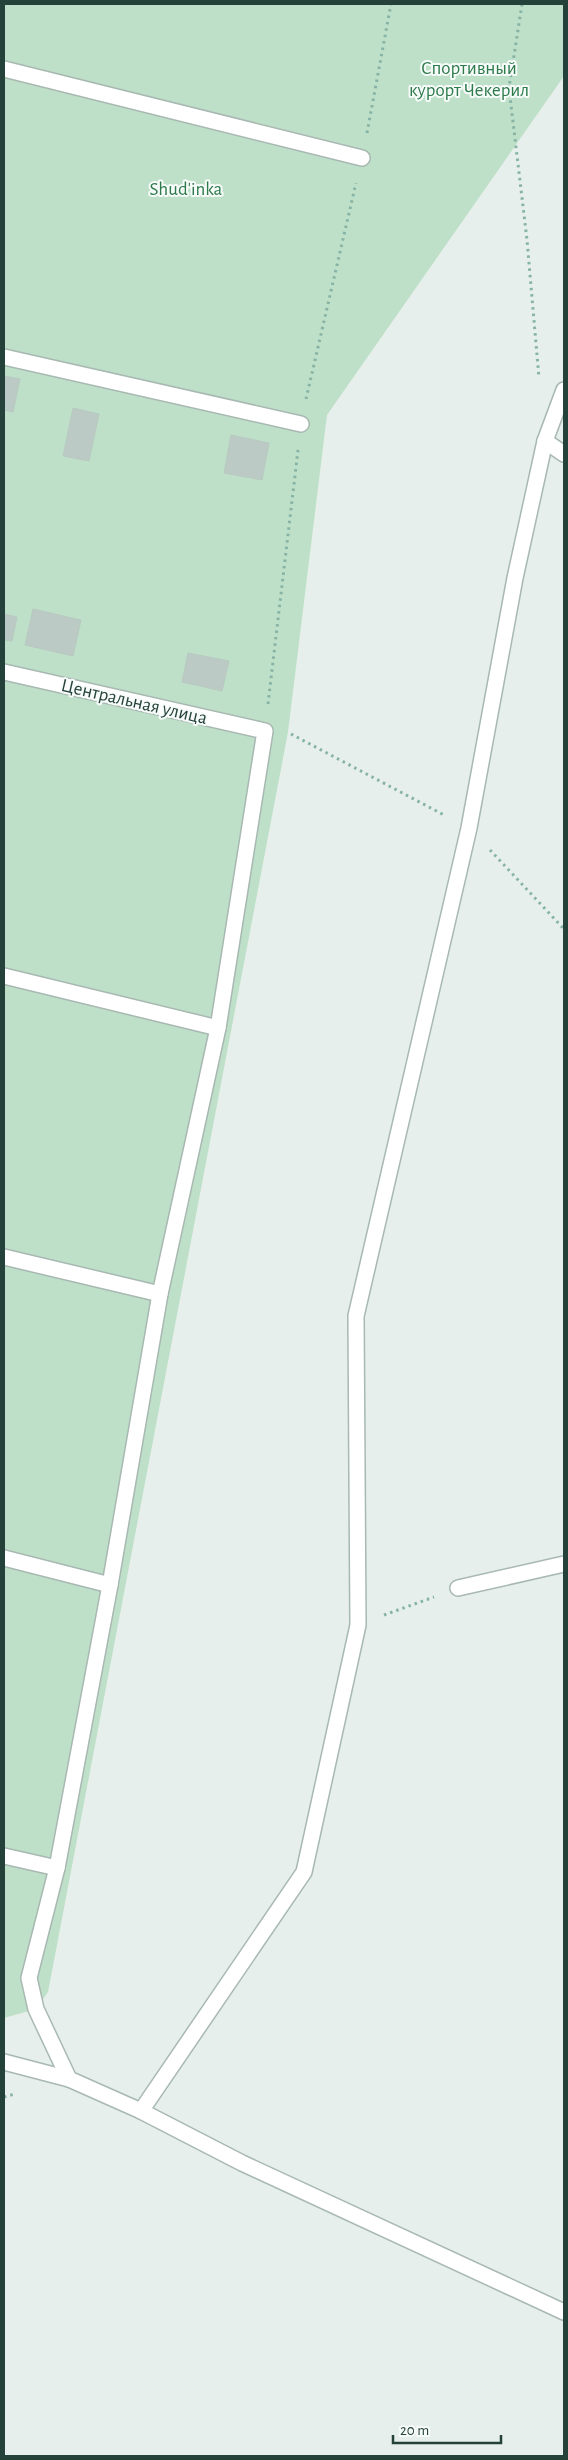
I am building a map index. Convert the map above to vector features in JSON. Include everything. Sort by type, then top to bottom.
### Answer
[{"type":"street","points":[[4,69],[362,158]]},
{"type":"street","points":[[4,357],[301,424]]},
{"type":"street","points":[[141,2111],[304,1872],[358,1625],[356,1316],[469,828],[515,578],[545,440],[564,390]]},
{"type":"street","points":[[545,440],[564,454]]},
{"type":"street","name":"Центральная улица","points":[[4,672],[265,731]]},
{"type":"street","points":[[70,2078],[36,2009],[29,1978],[57,1868],[110,1586],[160,1294],[218,1028],[265,731]]},
{"type":"street","points":[[4,976],[218,1028]]},
{"type":"street","points":[[4,1257],[160,1294]]},
{"type":"street","points":[[4,1558],[110,1586]]},
{"type":"street","points":[[458,1588],[564,1564]]},
{"type":"street","points":[[4,1856],[57,1868]]},
{"type":"street","points":[[4,2062],[70,2078],[141,2111],[251,2167],[564,2312]]},
{"type":"path","points":[[391,4],[362,158],[301,424],[265,731],[288,732],[469,828],[564,929]]},
{"type":"path","points":[[522,4],[508,88],[527,240],[540,383]]},
{"type":"path","points":[[358,1625],[458,1588]]},
{"type":"green space","name":"Shud'inka","points":[[4,4],[564,4],[564,76],[327,415],[288,732],[48,1992],[36,2009],[4,2018]]},
{"type":"building","points":[[4,376],[20,379],[13,412],[4,410]]},
{"type":"building","points":[[73,408],[99,414],[89,461],[63,456]]},
{"type":"building","points":[[231,435],[269,443],[262,480],[224,473]]},
{"type":"building","points":[[33,609],[81,620],[73,656],[25,645]]},
{"type":"building","points":[[4,614],[17,617],[12,641],[4,640]]},
{"type":"building","points":[[188,653],[229,661],[222,691],[182,682]]},
{"type":"park label","name":"Спортивный курорт Чекерил","points":[[469,79]]}]
